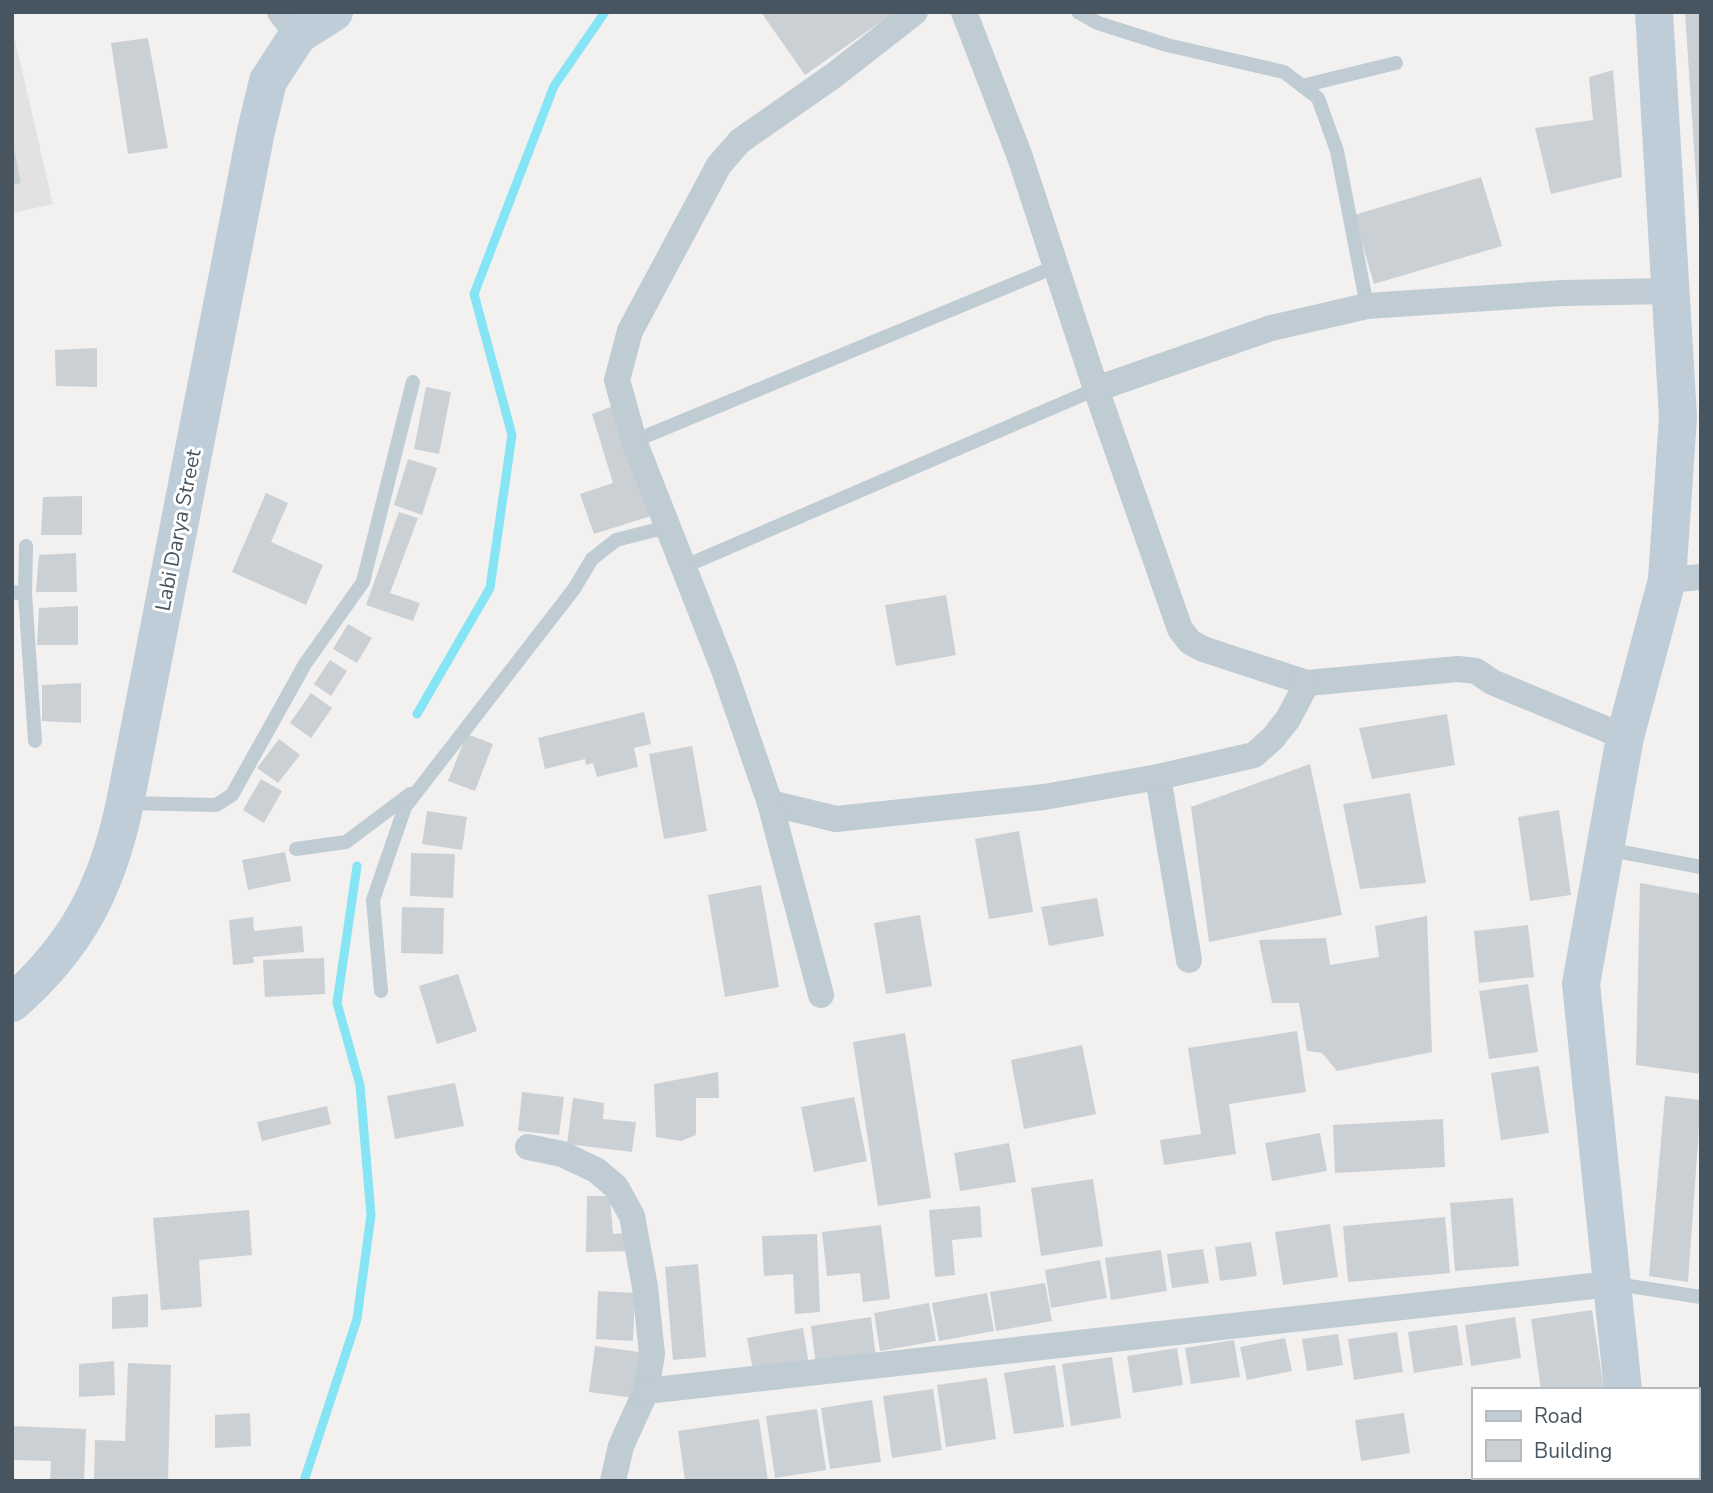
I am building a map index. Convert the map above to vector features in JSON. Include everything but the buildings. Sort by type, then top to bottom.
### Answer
[{"type":"street","points":[[289,24],[334,12]]},
{"type":"street","points":[[821,995],[770,803],[724,670],[634,441],[617,380],[630,331],[719,165],[740,141],[833,76],[915,12]]},
{"type":"street","points":[[964,12],[1020,157],[1096,389],[1180,629],[1189,642],[1307,684],[1458,668],[1476,671],[1492,682],[1625,737]]},
{"type":"street","points":[[1623,1388],[1581,984],[1625,737],[1684,578],[1678,417],[1654,12]]},
{"type":"street","name":"Labi Darya Street","points":[[12,1003],[53,964],[85,916],[110,862],[125,803],[257,131],[268,81],[289,24]]},
{"type":"street","points":[[1096,389],[1271,328],[1367,306],[1563,293],[1670,291]]},
{"type":"street","points":[[770,803],[836,819],[1044,797],[1158,777],[1254,755],[1273,738],[1288,719],[1307,684]]},
{"type":"street","points":[[1158,777],[1189,960]]},
{"type":"street","points":[[528,1147],[562,1153],[596,1170],[616,1187],[632,1216],[645,1287],[652,1354],[646,1391],[621,1446],[613,1481]]},
{"type":"street","points":[[646,1391],[1610,1284]]},
{"type":"lane","points":[[1078,12],[1098,23],[1167,45],[1284,72],[1318,98],[1338,151],[1367,306]]},
{"type":"lane","points":[[1302,86],[1396,63]]},
{"type":"lane","points":[[634,441],[1057,266]]},
{"type":"lane","points":[[125,803],[216,805],[232,795],[305,664],[363,582],[413,382]]},
{"type":"lane","points":[[683,567],[1096,389]]},
{"type":"lane","points":[[381,991],[373,900],[405,807],[574,589],[592,559],[616,540],[667,527]]},
{"type":"lane","points":[[26,546],[18,593],[35,741]]},
{"type":"lane","points":[[296,849],[346,842],[419,787]]},
{"type":"lane","points":[[1605,849],[1701,867]]},
{"type":"lane","points":[[1610,1284],[1701,1297]]},
{"type":"shaded area","points":[[12,27],[53,204],[12,213]]},
{"type":"waterway","points":[[417,714],[490,588],[512,435],[474,294],[554,86],[605,12]]},
{"type":"waterway","points":[[304,1481],[357,1319],[371,1215],[360,1085],[337,1003],[357,866]]}]
